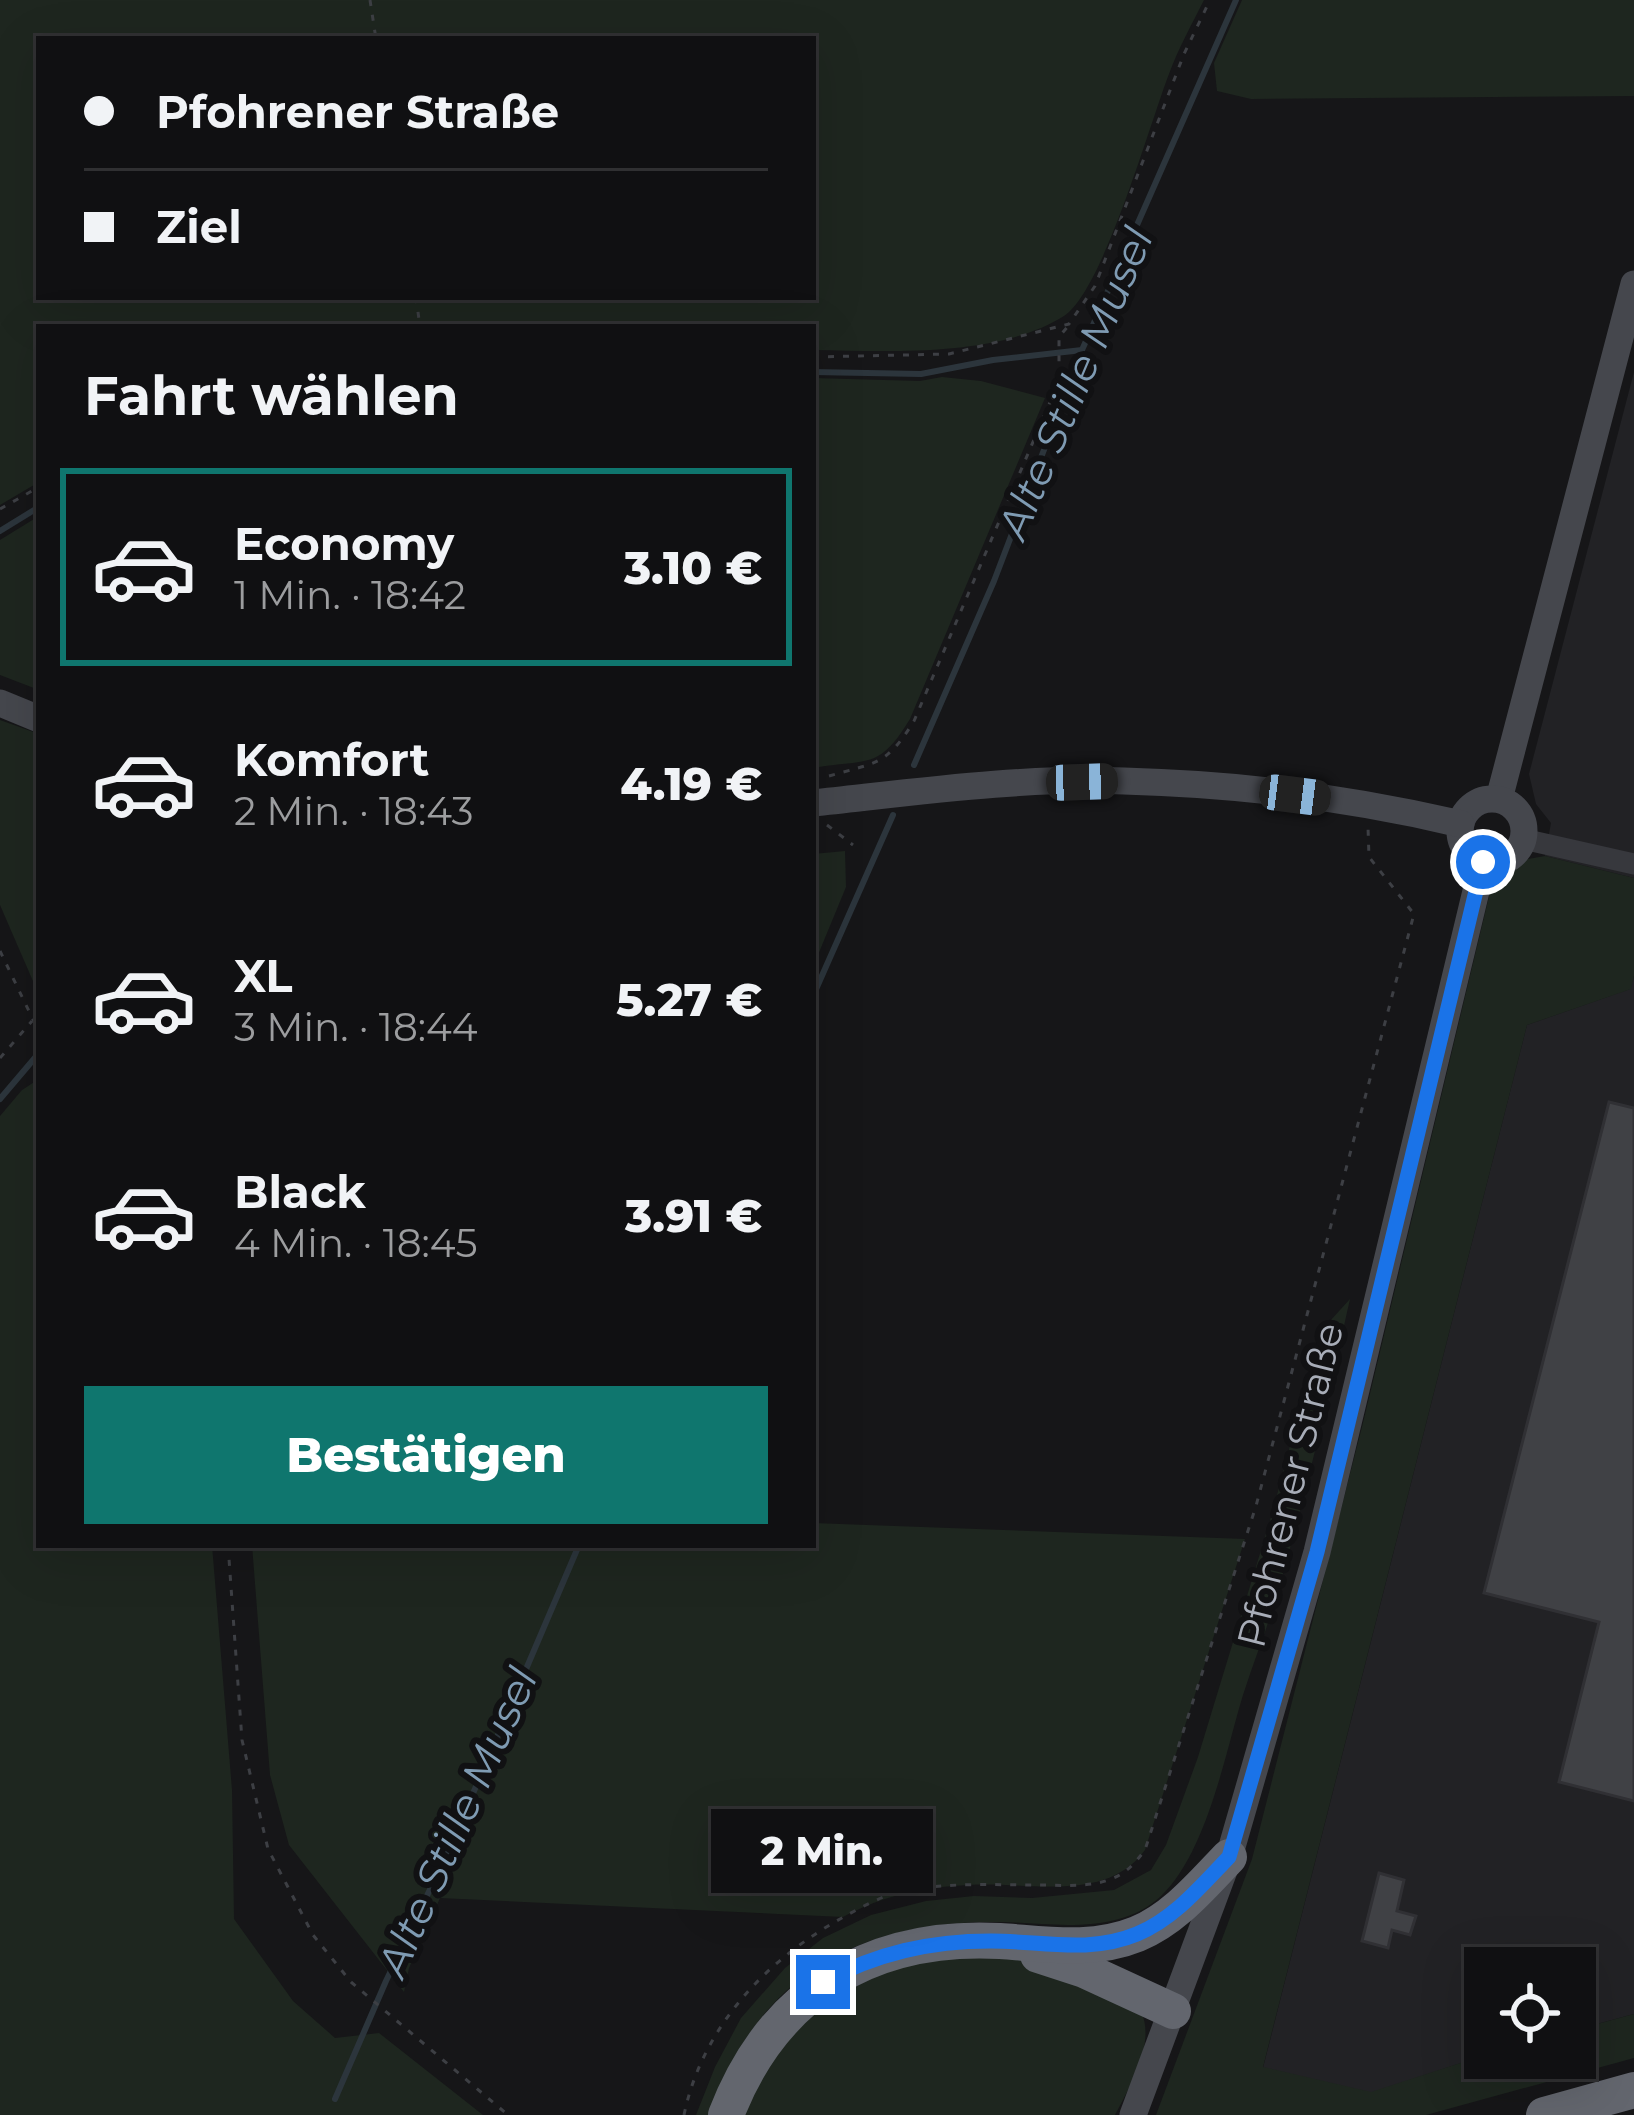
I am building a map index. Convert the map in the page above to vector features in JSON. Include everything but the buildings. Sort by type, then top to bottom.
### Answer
[{"type":"highway","points":[[726,2115],[751,2059],[790,2012],[823,1982],[864,1960],[916,1946],[994,1941],[1063,1946],[1138,1934],[1195,1893],[1229,1857]]},
{"type":"highway","points":[[994,1941],[1175,2005]]},
{"type":"highway","points":[[1063,1946],[1161,1977],[1175,2005]]},
{"type":"highway","points":[[1544,2115],[1634,2090]]},
{"type":"main road","points":[[1499,800],[1634,284]]},
{"type":"main road","points":[[0,703],[36,718]]},
{"type":"main road","points":[[819,813],[961,787],[1121,781],[1373,804],[1461,824]]},
{"type":"main road","points":[[1499,800],[1520,814],[1523,839],[1508,859],[1483,862],[1462,843],[1461,824],[1471,807],[1499,800]]},
{"type":"main road","name":"Pfohrener Straße","points":[[1133,2115],[1229,1857],[1317,1552],[1483,862]]},
{"type":"street","points":[[1523,839],[1634,865]]},
{"type":"path","points":[[370,0],[376,36]]},
{"type":"path","points":[[864,767],[897,750],[914,721],[1059,381],[1059,337],[1095,286],[1184,54],[1210,0]]},
{"type":"path","points":[[816,356],[949,354],[1069,325]]},
{"type":"path","points":[[0,509],[36,489]]},
{"type":"path","points":[[684,2115],[709,2048],[735,2006],[769,1966],[812,1935],[897,1892],[971,1885],[1076,1886],[1109,1880],[1132,1868],[1145,1850],[1256,1506],[1414,914],[1369,857],[1367,833],[1373,804]]},
{"type":"path","points":[[819,813],[853,845]]},
{"type":"path","points":[[0,951],[36,1024]]},
{"type":"path","points":[[0,1058],[34,1019]]},
{"type":"path","points":[[229,1548],[242,1739],[268,1849],[313,1935],[351,1982],[508,2115]]},
{"type":"shaded area","points":[[0,0],[1204,0],[1173,65],[1094,275],[1064,316],[1037,330],[975,345],[875,351],[816,350],[816,324],[36,324],[36,484],[0,505]]},
{"type":"shaded area","points":[[1242,0],[1634,0],[1634,96],[1251,99],[1217,91],[1214,63]]},
{"type":"shaded area","points":[[1634,372],[1634,878],[1545,856],[1551,823],[1536,804],[1529,774]]},
{"type":"shaded area","points":[[942,377],[981,381],[1045,398],[910,719],[889,748],[870,760],[816,768],[816,378],[920,381]]},
{"type":"shaded area","points":[[36,518],[36,689],[0,675],[0,540]]},
{"type":"shaded area","points":[[0,720],[36,733],[36,988],[0,905]]},
{"type":"shaded area","points":[[845,851],[846,887],[816,960],[816,854]]},
{"type":"shaded area","points":[[1545,856],[1634,878],[1634,976],[1631,989],[1527,1025],[1263,2067],[1371,2092],[1464,2062],[1464,2079],[1557,2079],[1426,2115],[1156,2115],[1252,1859],[1493,880],[1528,859]]},
{"type":"shaded area","points":[[1634,976],[1634,2014],[1596,2024],[1596,1947],[1464,1947],[1464,2062],[1371,2093],[1263,2068],[1527,1025],[1630,989]]},
{"type":"shaded area","points":[[36,1081],[36,1548],[212,1548],[232,1790],[234,1919],[293,2001],[335,2038],[379,2033],[483,2115],[0,2115],[0,1116]]},
{"type":"shaded area","points":[[1350,1299],[1274,1604],[1212,1801],[1177,1877],[1145,1908],[1107,1922],[952,1924],[904,1931],[821,1964],[786,1991],[756,2025],[730,2066],[710,2115],[696,2115],[741,2018],[785,1968],[823,1938],[871,1915],[926,1901],[1114,1890],[1151,1870],[1166,1845],[1198,1757],[1272,1514],[1320,1332]]},
{"type":"shaded area","points":[[816,1523],[1245,1539],[1145,1850],[1129,1867],[1088,1884],[936,1888],[889,1898],[843,1917],[440,1898],[409,1968],[404,1992],[289,1845],[270,1775],[252,1548],[816,1548]]},
{"type":"shaded area","points":[[933,1954],[1029,1957],[1141,2011],[1143,2051],[1115,2115],[740,2115],[780,2044],[840,1989]]},
{"type":"shaded area","points":[[1634,2014],[1634,2058],[1596,2068],[1596,2024]]},
{"type":"waterway","name":"Alte Stille Musel","points":[[914,765],[994,581],[1082,350],[1236,0]]},
{"type":"waterway","points":[[816,372],[921,374],[1082,350]]},
{"type":"waterway","points":[[0,531],[36,509]]},
{"type":"waterway","name":"Alte Stille Musel","points":[[816,989],[893,815]]},
{"type":"waterway","points":[[0,1099],[36,1057]]},
{"type":"waterway","name":"Alte Stille Musel","points":[[335,2099],[448,1852],[578,1548]]},
{"type":"route","points":[[823,1982],[864,1960],[916,1946],[994,1941],[1063,1946],[1138,1934],[1195,1893],[1229,1857],[1317,1552],[1483,862]]}]
